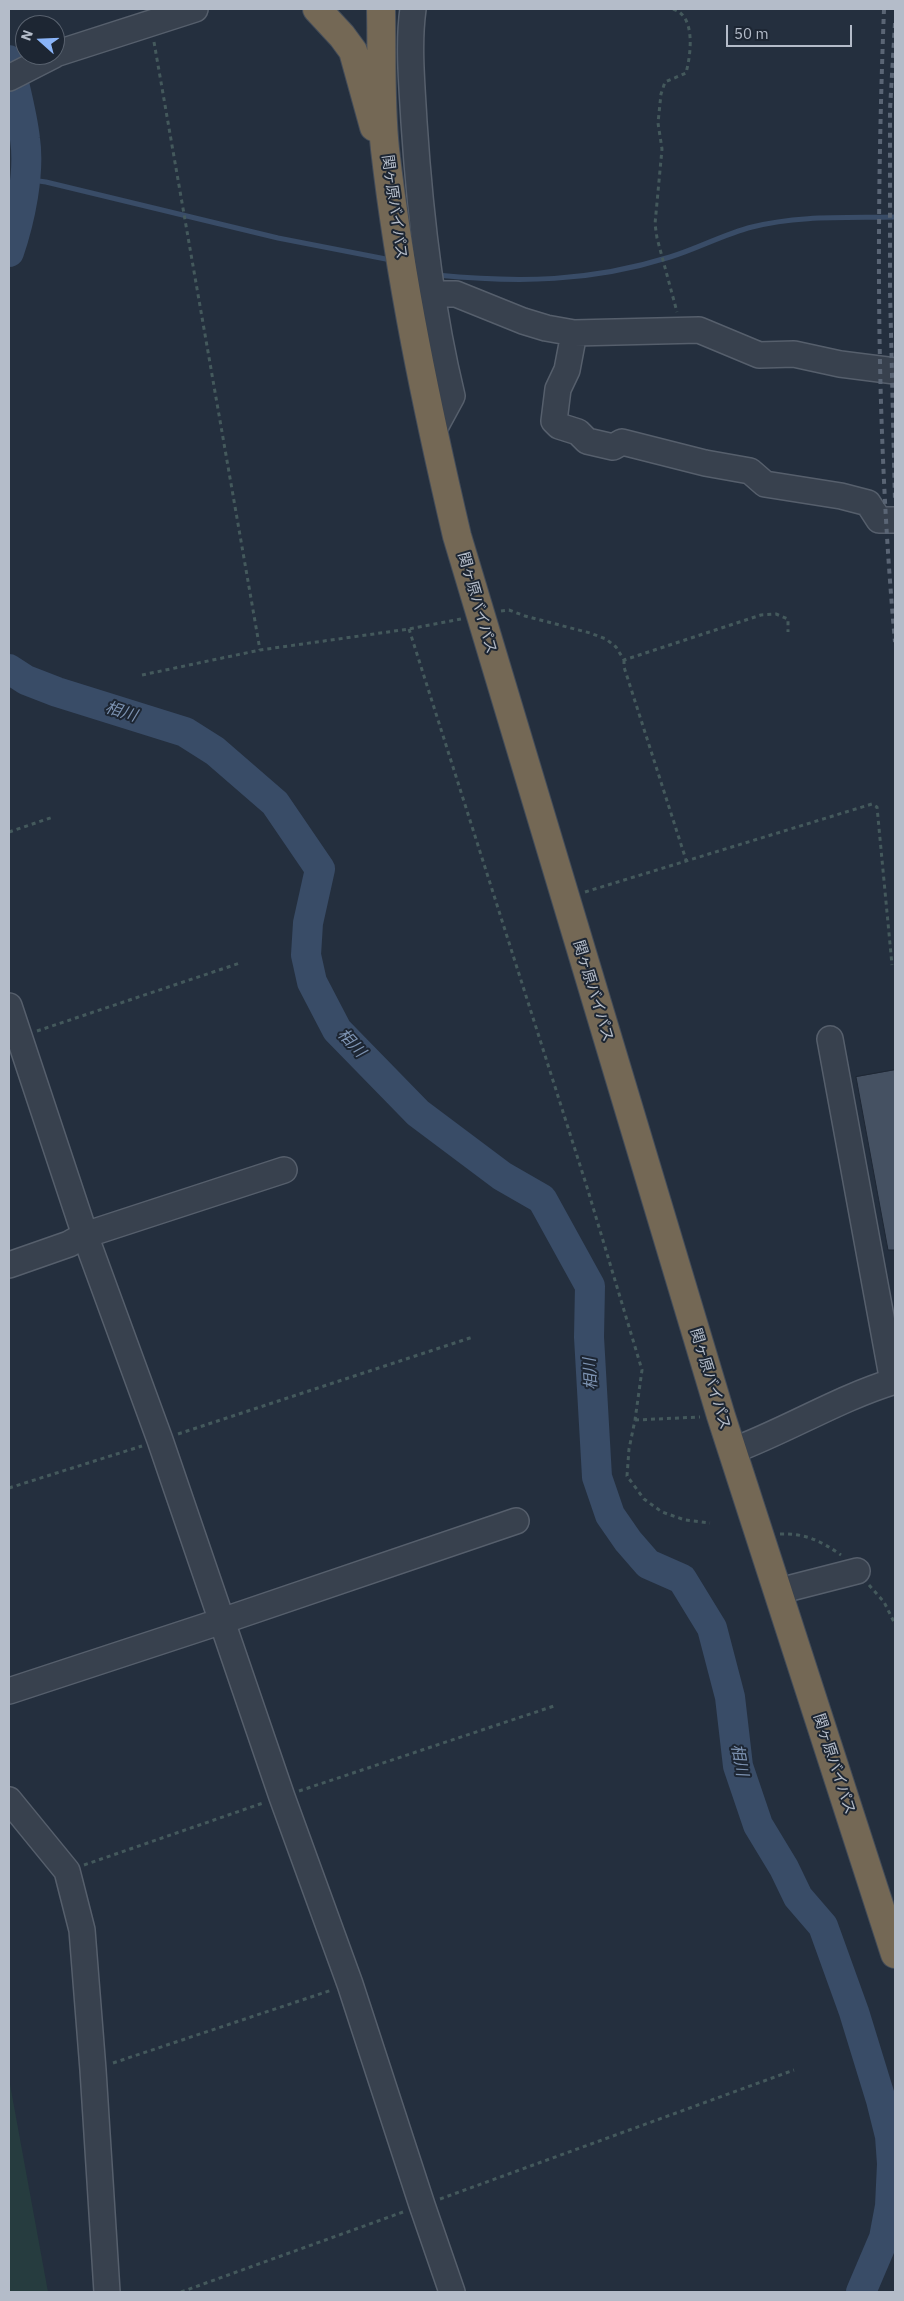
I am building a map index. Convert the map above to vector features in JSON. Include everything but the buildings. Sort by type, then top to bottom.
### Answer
[{"type":"highway","points":[[317,9],[342,36],[353,52],[374,125],[388,161]]},
{"type":"highway","name":"関ヶ原バイパス","points":[[381,9],[385,148],[411,321],[433,431],[457,536],[721,1416],[895,1954]]},
{"type":"street","points":[[65,51],[149,16],[195,9]]},
{"type":"street","points":[[413,9],[411,24],[417,162],[425,250],[444,361],[452,396],[433,431]]},
{"type":"street","points":[[9,78],[34,65]]},
{"type":"street","points":[[432,294],[456,294],[523,321],[546,328],[574,333],[698,330],[759,355],[794,354],[840,364],[895,371]]},
{"type":"street","points":[[574,333],[567,370],[558,389],[553,414],[554,421],[559,426],[578,432],[587,442],[613,447],[622,442],[705,463],[750,471],[765,484],[841,496],[868,504],[879,520],[895,520]]},
{"type":"street","points":[[9,1006],[85,1235],[160,1440],[282,1797],[350,1984],[452,2292]]},
{"type":"street","points":[[732,1451],[786,1429],[874,1387],[894,1382],[830,1039]]},
{"type":"street","points":[[9,1265],[69,1244],[85,1235],[284,1170]]},
{"type":"street","points":[[9,1691],[516,1521]]},
{"type":"street","points":[[779,1591],[857,1571]]},
{"type":"street","points":[[9,1800],[67,1871],[82,1930],[107,2292]]},
{"type":"path","points":[[673,9],[681,12],[688,22],[689,60],[686,73],[665,82],[661,94],[658,123],[662,149],[655,224],[656,238],[682,331]]},
{"type":"path","points":[[149,16],[260,650]]},
{"type":"path","points":[[142,675],[260,650],[410,630],[509,610],[525,616],[590,632],[606,639],[616,647],[624,660],[624,667],[644,733],[687,862]]},
{"type":"path","points":[[624,660],[761,615],[776,614],[788,619],[788,632]]},
{"type":"path","points":[[410,630],[586,1184],[642,1370],[629,1449],[627,1476],[644,1499],[662,1512],[685,1520],[710,1523]]},
{"type":"path","points":[[565,898],[872,804],[877,807],[892,965]]},
{"type":"path","points":[[9,832],[53,817]]},
{"type":"path","points":[[20,1037],[240,963]]},
{"type":"path","points":[[9,1488],[472,1337]]},
{"type":"path","points":[[635,1420],[721,1416]]},
{"type":"path","points":[[780,1534],[798,1533],[825,1544],[857,1571],[884,1602],[895,1624]]},
{"type":"path","points":[[67,1871],[554,1706]]},
{"type":"path","points":[[93,2070],[350,1984]]},
{"type":"path","points":[[181,2292],[794,2070]]},
{"type":"green space","points":[[9,2079],[48,2292],[9,2292]]},
{"type":"waterway","name":"相川","points":[[9,60],[22,119],[26,152],[23,196],[9,252]]},
{"type":"waterway","points":[[24,179],[46,182],[278,238],[391,260]]},
{"type":"waterway","points":[[437,275],[497,279],[583,276],[670,257],[721,237],[769,223],[823,218],[895,217]]},
{"type":"waterway","name":"相川","points":[[9,669],[26,680],[57,692],[185,732],[215,751],[275,803],[320,869],[308,923],[306,955],[312,982],[337,1030],[418,1113],[502,1176],[542,1199],[590,1286],[589,1337],[597,1477],[610,1515],[628,1541],[648,1564],[682,1579],[712,1628],[730,1697],[738,1766],[758,1825],[784,1868],[798,1897],[823,1926],[854,2012],[881,2100],[890,2136],[892,2164],[890,2206],[884,2238],[861,2292]]},
{"type":"railway","points":[[884,9],[881,88],[879,326],[884,484],[895,642]]},
{"type":"railway","points":[[895,23],[890,109],[890,291],[895,502]]}]
